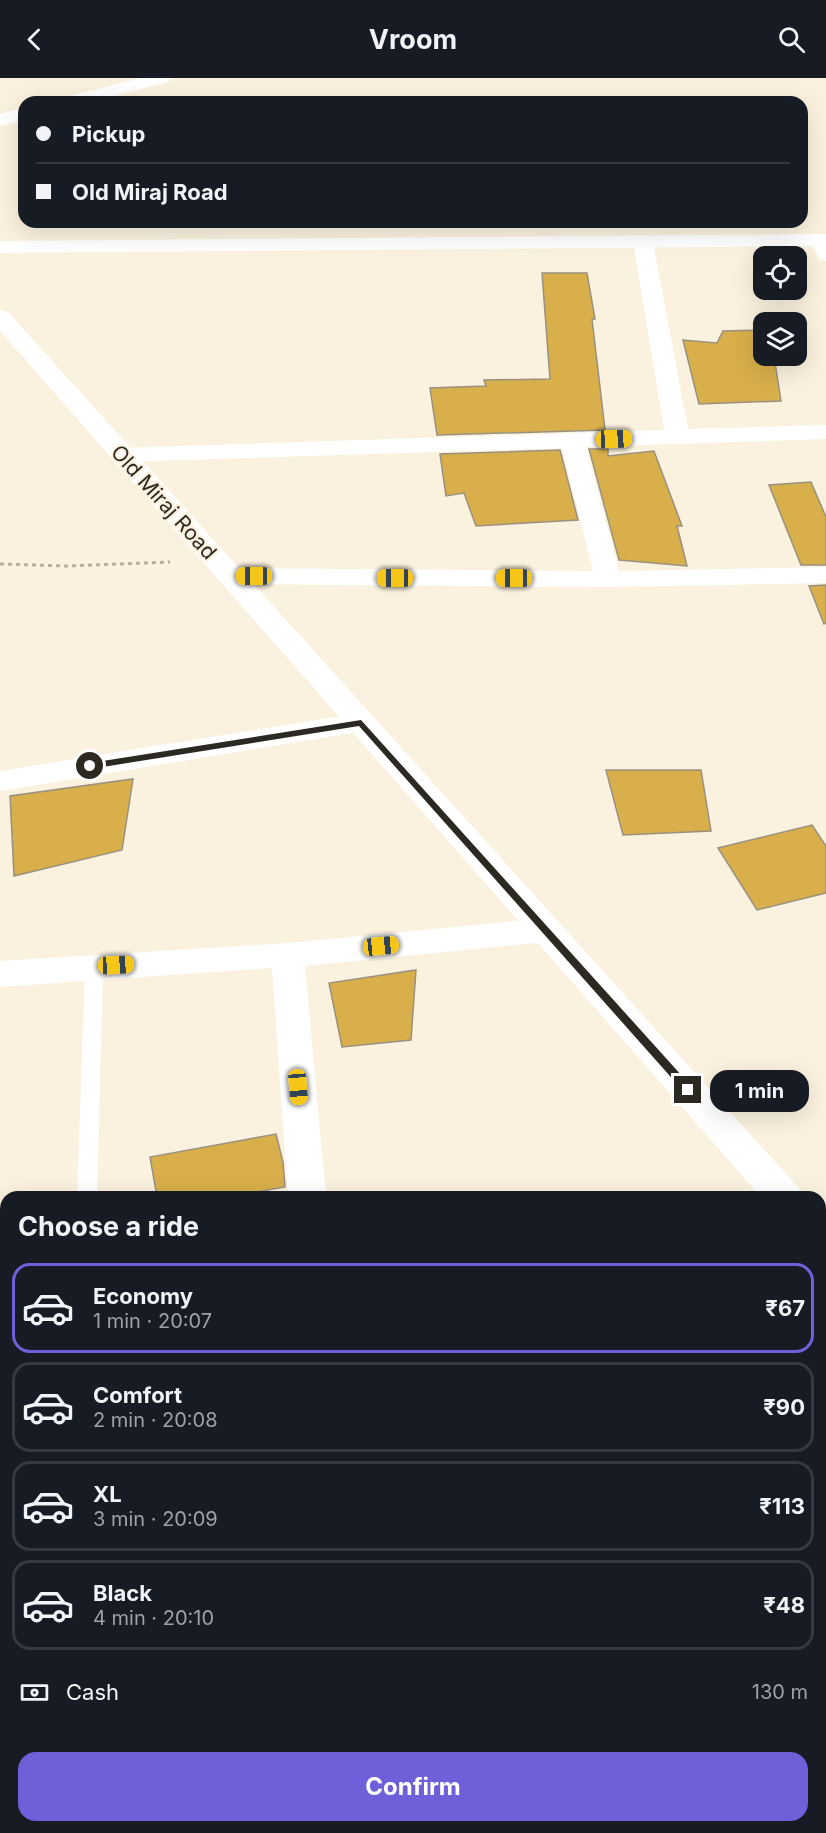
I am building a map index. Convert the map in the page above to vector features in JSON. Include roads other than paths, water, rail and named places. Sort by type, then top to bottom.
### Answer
[{"type":"street","points":[[92,96],[162,78]]},
{"type":"street","points":[[0,120],[18,116]]},
{"type":"street","points":[[0,247],[643,242],[824,245]]},
{"type":"street","points":[[643,242],[677,437]]},
{"type":"street","name":"Old Miraj Road","points":[[0,317],[779,1191]]},
{"type":"street","points":[[121,455],[826,432]]},
{"type":"street","points":[[572,440],[608,579]]},
{"type":"street","points":[[230,576],[608,579],[826,575]]},
{"type":"street","points":[[0,781],[361,723]]},
{"type":"street","points":[[0,974],[288,955],[545,930]]},
{"type":"street","points":[[288,955],[308,1191]]},
{"type":"lane","points":[[87,1191],[94,966]]}]
